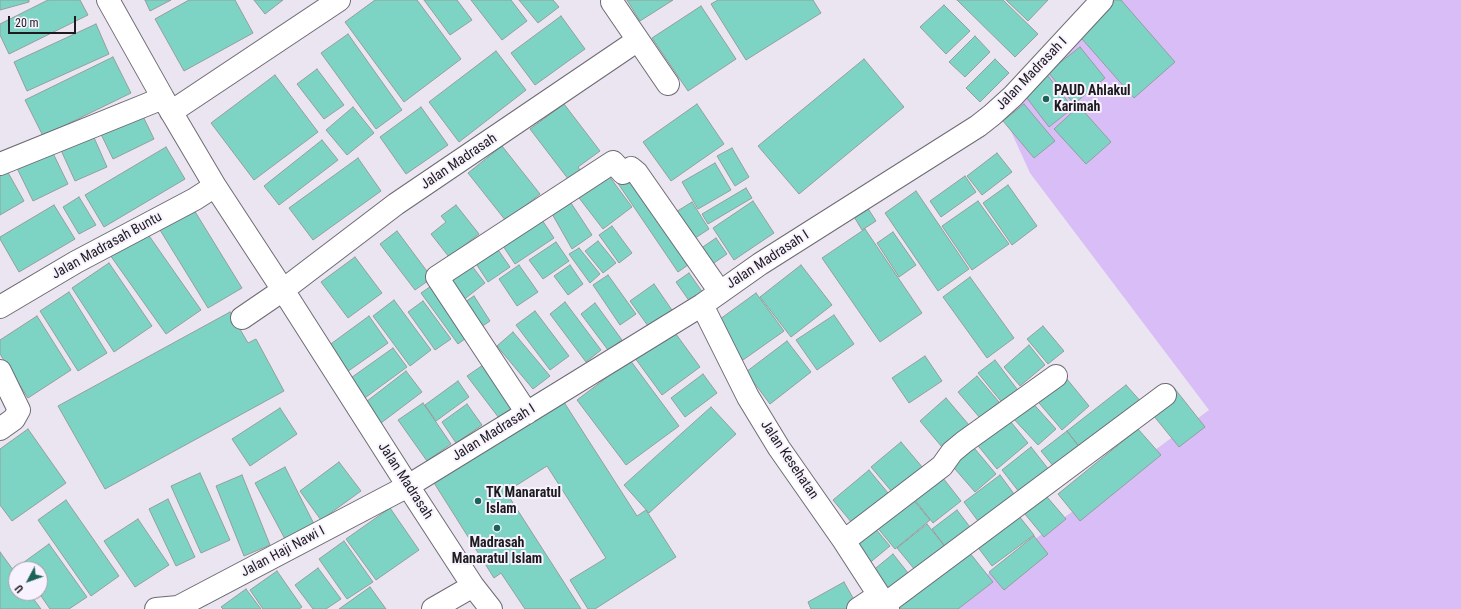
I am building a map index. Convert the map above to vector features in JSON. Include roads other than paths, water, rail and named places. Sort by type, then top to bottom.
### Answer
[{"type":"street","name":"Jalan Madrasah","points":[[108,0],[167,105],[215,186],[408,486],[474,586],[491,609]]},
{"type":"street","points":[[0,164],[167,105],[339,0]]},
{"type":"street","name":"Jalan Madrasah I","points":[[408,486],[702,305],[760,264],[978,126],[1013,96],[1102,0]]},
{"type":"street","points":[[612,2],[668,84]]},
{"type":"street","name":"Jalan Madrasah","points":[[283,290],[396,204],[638,40]]},
{"type":"street","points":[[527,413],[437,277],[613,162],[622,173],[631,168],[637,173],[720,292]]},
{"type":"street","name":"Jalan Madrasah Buntu","points":[[0,307],[76,262],[194,199],[215,186]]},
{"type":"street","points":[[242,318],[283,290]]},
{"type":"street","name":"Jalan Kesehatan","points":[[702,305],[748,397],[763,422],[779,448],[844,541],[884,603]]},
{"type":"street","points":[[0,371],[19,410],[14,419],[0,429]]},
{"type":"street","points":[[844,541],[942,466],[952,452],[964,442],[1056,376]]},
{"type":"street","points":[[858,609],[884,603],[1165,395]]},
{"type":"street","name":"Jalan Haji Nawi I","points":[[156,609],[178,607],[408,486]]},
{"type":"street","points":[[433,609],[474,586]]},
{"type":"place","name":"PAUD Ahlakul Karimah","points":[[1046,99]]},
{"type":"place","name":"TK Manaratul Islam","points":[[478,501]]},
{"type":"place","name":"Madrasah Manaratul Islam","points":[[497,528]]}]
